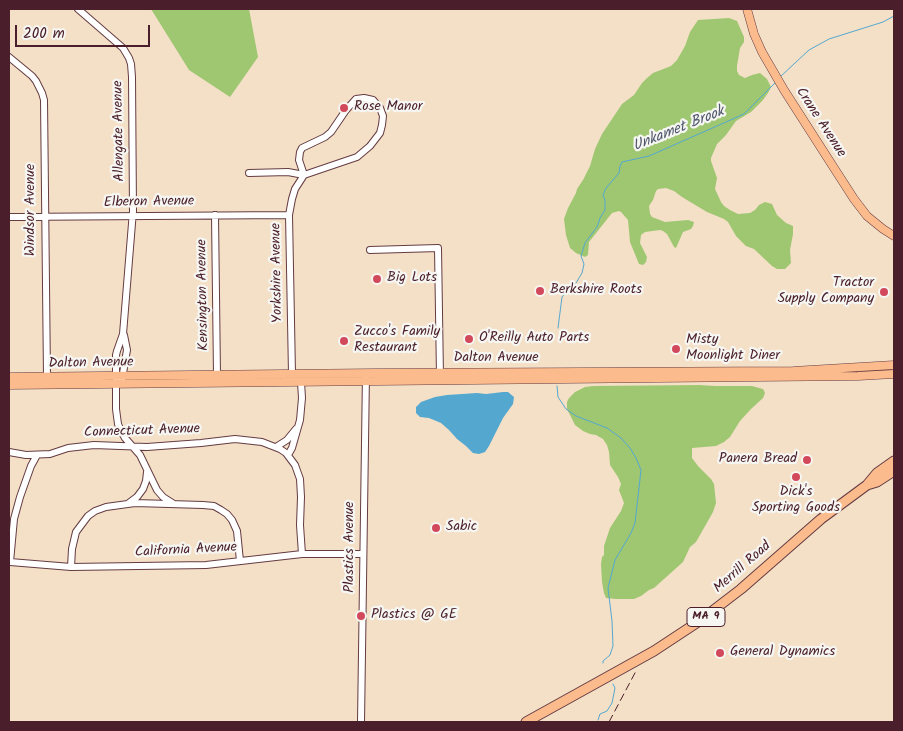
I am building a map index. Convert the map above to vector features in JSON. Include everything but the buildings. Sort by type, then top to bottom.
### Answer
[{"type":"highway","name":"Merrill Road","points":[[526,722],[654,651],[698,622],[741,589],[821,519],[867,485],[877,473],[894,461]]},
{"type":"highway","name":"Merrill Road","points":[[867,485],[877,482],[894,471]]},
{"type":"main road","name":"Crane Avenue","points":[[747,9],[754,34],[775,75],[858,205],[871,220],[894,236]]},
{"type":"main road","name":"Dalton Avenue","points":[[805,373],[892,365]]},
{"type":"main road","name":"Dalton Avenue","points":[[9,377],[301,382],[440,372],[805,373],[858,376],[894,374]]},
{"type":"main road","name":"Dalton Avenue","points":[[9,385],[217,375],[292,374],[441,381],[792,373]]},
{"type":"street","name":"Allengate Avenue","points":[[78,9],[123,48],[129,58],[132,77],[133,216],[123,334],[117,351],[118,379]]},
{"type":"street","name":"Windsor Avenue","points":[[9,57],[36,81],[42,93],[44,108],[47,377]]},
{"type":"street","points":[[249,173],[288,172],[304,175],[357,157],[370,146],[380,133],[383,116],[380,108],[373,100],[356,99],[331,132],[302,148],[299,160],[304,175]]},
{"type":"street","name":"Yorkshire Avenue","points":[[292,374],[289,215],[295,189],[304,175]]},
{"type":"street","name":"Kensington Avenue","points":[[215,215],[217,375]]},
{"type":"street","name":"Elberon Avenue","points":[[9,217],[289,215]]},
{"type":"street","points":[[370,250],[438,248],[441,381]]},
{"type":"street","name":"Allengate Avenue","points":[[118,379],[127,350],[123,334]]},
{"type":"street","name":"Plastics Avenue","points":[[361,722],[366,377]]},
{"type":"street","points":[[118,379],[116,409],[118,424],[125,438],[140,455],[157,490],[163,497],[174,504]]},
{"type":"street","points":[[301,382],[302,398],[299,424],[288,455],[296,465],[300,479],[302,554]]},
{"type":"street","points":[[276,447],[293,434],[299,424]]},
{"type":"street","name":"Connecticut Avenue","points":[[9,452],[37,455],[50,454],[68,448],[94,445],[148,447],[235,439],[262,442],[276,447],[288,455]]},
{"type":"street","name":"California Avenue","points":[[37,455],[31,466],[14,519],[10,562],[71,567],[206,565],[302,554],[363,554]]},
{"type":"street","points":[[126,504],[137,498],[142,489],[147,476],[146,468]]},
{"type":"street","points":[[71,567],[72,549],[76,532],[88,516],[106,507],[126,504],[203,504],[214,506],[228,514],[232,520],[236,531],[240,561]]},
{"type":"green space","points":[[151,9],[249,9],[258,57],[230,97],[189,70]]},
{"type":"green space","points":[[729,18],[737,21],[744,37],[737,66],[739,75],[745,78],[760,73],[767,79],[771,87],[763,100],[751,112],[736,121],[717,144],[711,158],[717,178],[715,189],[724,206],[738,214],[750,213],[765,202],[772,204],[777,215],[793,226],[790,250],[791,263],[785,269],[777,269],[772,266],[754,249],[746,246],[724,219],[707,212],[666,188],[656,191],[649,206],[652,217],[665,222],[688,220],[694,222],[691,229],[683,232],[676,248],[663,231],[645,232],[641,235],[640,243],[647,257],[643,265],[639,264],[630,242],[628,220],[619,211],[612,213],[589,242],[588,255],[585,257],[576,253],[570,248],[564,219],[577,189],[590,166],[602,134],[622,104],[634,95],[647,78],[653,73],[671,66],[677,60],[690,32],[698,20]]},
{"type":"green space","points":[[752,386],[763,389],[765,393],[763,398],[740,421],[730,437],[724,442],[716,446],[692,448],[692,458],[714,484],[716,503],[713,512],[696,542],[690,547],[683,562],[654,588],[641,596],[634,599],[606,598],[602,582],[601,564],[610,528],[624,503],[619,490],[621,484],[610,465],[607,445],[603,439],[583,431],[575,425],[567,409],[567,402],[575,392],[585,387]]},
{"type":"water","points":[[508,392],[514,397],[513,404],[503,418],[485,452],[479,454],[473,453],[441,423],[429,418],[420,417],[416,413],[416,407],[421,402],[435,397]]},
{"type":"waterway","name":"Unkamet Brook","points":[[780,77],[809,50],[829,39],[883,22],[894,16]]},
{"type":"waterway","name":"Unkamet Brook","points":[[558,328],[562,297],[576,283],[582,273],[584,264],[581,256],[585,243],[597,227],[605,210],[603,195],[606,188],[619,173],[622,162],[649,156],[744,114],[776,82]]},
{"type":"waterway","name":"Unkamet Brook","points":[[557,386],[558,397],[566,409],[576,416],[607,428],[621,438],[630,448],[641,470],[635,523],[615,560],[608,588],[613,646],[610,655],[603,663]]},
{"type":"waterway","name":"Unkamet Brook","points":[[598,720],[600,714],[607,711],[612,703],[615,688],[613,684]]},
{"type":"railway","points":[[609,722],[636,671]]},
{"type":"place","name":"Rose Manor","points":[[344,108]]},
{"type":"place","name":"Big Lots","points":[[377,279]]},
{"type":"place","name":"Berkshire Roots","points":[[540,291]]},
{"type":"place","name":"Tractor Supply Company","points":[[884,292]]},
{"type":"place","name":"O'Reilly Auto Parts","points":[[469,339]]},
{"type":"place","name":"Zucco's Family Restaurant","points":[[344,341]]},
{"type":"place","name":"Misty Moonlight Diner","points":[[676,349]]},
{"type":"place","name":"Panera Bread","points":[[807,460]]},
{"type":"place","name":"Dick's Sporting Goods","points":[[796,477]]},
{"type":"place","name":"Sabic","points":[[436,528]]},
{"type":"place","name":"Plastics @ GE","points":[[361,616]]},
{"type":"place","name":"General Dynamics","points":[[720,653]]}]
